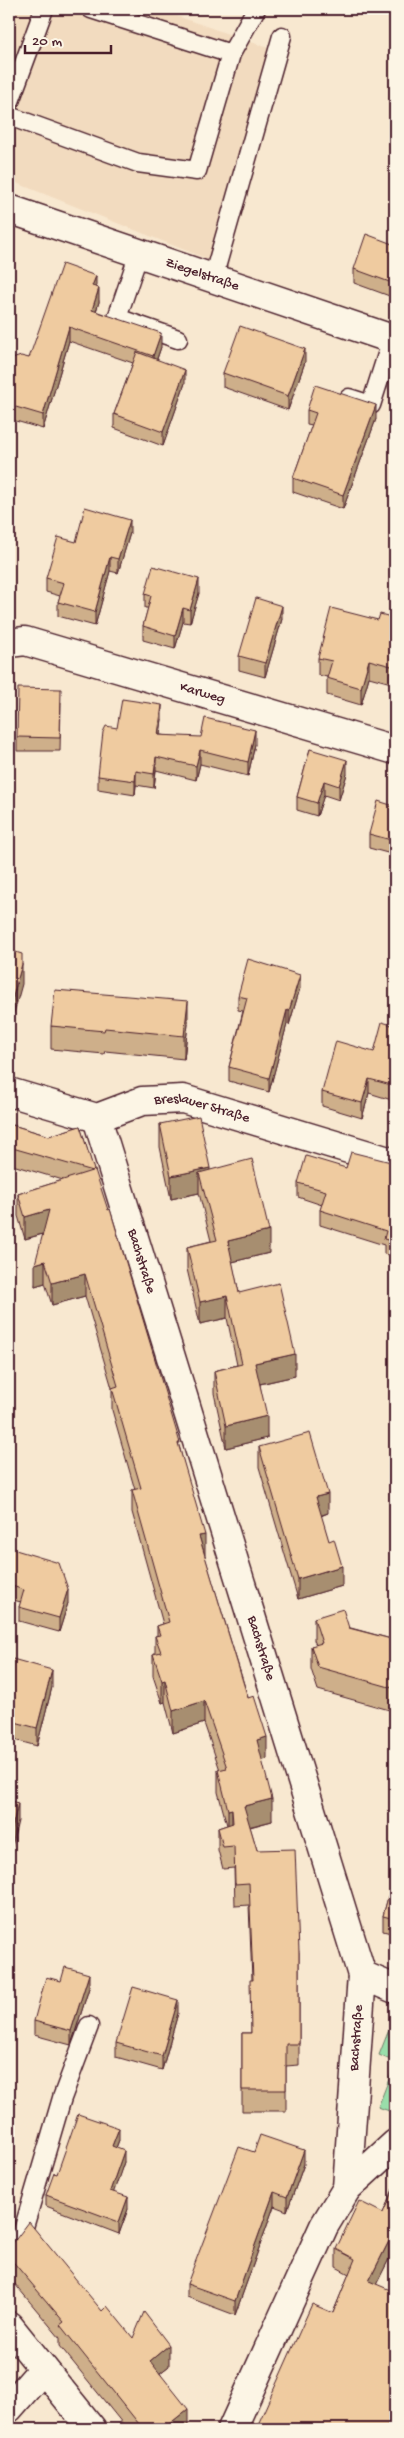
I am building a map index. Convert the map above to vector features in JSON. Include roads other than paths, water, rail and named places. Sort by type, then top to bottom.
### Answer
[{"type":"street","name":"Ziegelstraße","points":[[9,209],[394,339]]},
{"type":"street","name":"Karweg","points":[[9,643],[25,641],[395,750]]},
{"type":"street","points":[[9,1092],[97,1118]]},
{"type":"street","name":"Breslauer Straße","points":[[97,1118],[142,1101],[183,1099],[395,1163]]},
{"type":"street","name":"Bachstraße","points":[[97,1118],[362,1975],[347,2188]]},
{"type":"street","points":[[362,1975],[395,1988]]},
{"type":"street","name":"Bachstraße","points":[[232,2429],[324,2226],[347,2188],[395,2144]]},
{"type":"street","points":[[9,2326],[92,2429]]},
{"type":"street","points":[[9,2408],[44,2369]]},
{"type":"lane","points":[[9,104],[44,9]]},
{"type":"lane","points":[[91,9],[231,54]]},
{"type":"lane","points":[[9,116],[138,163],[197,170],[231,54],[256,9]]},
{"type":"lane","points":[[213,278],[282,36]]},
{"type":"lane","points":[[139,253],[118,318],[178,339]]},
{"type":"lane","points":[[334,393],[370,405],[394,339]]},
{"type":"lane","points":[[9,2254],[22,2234],[62,2098],[89,2026]]}]
